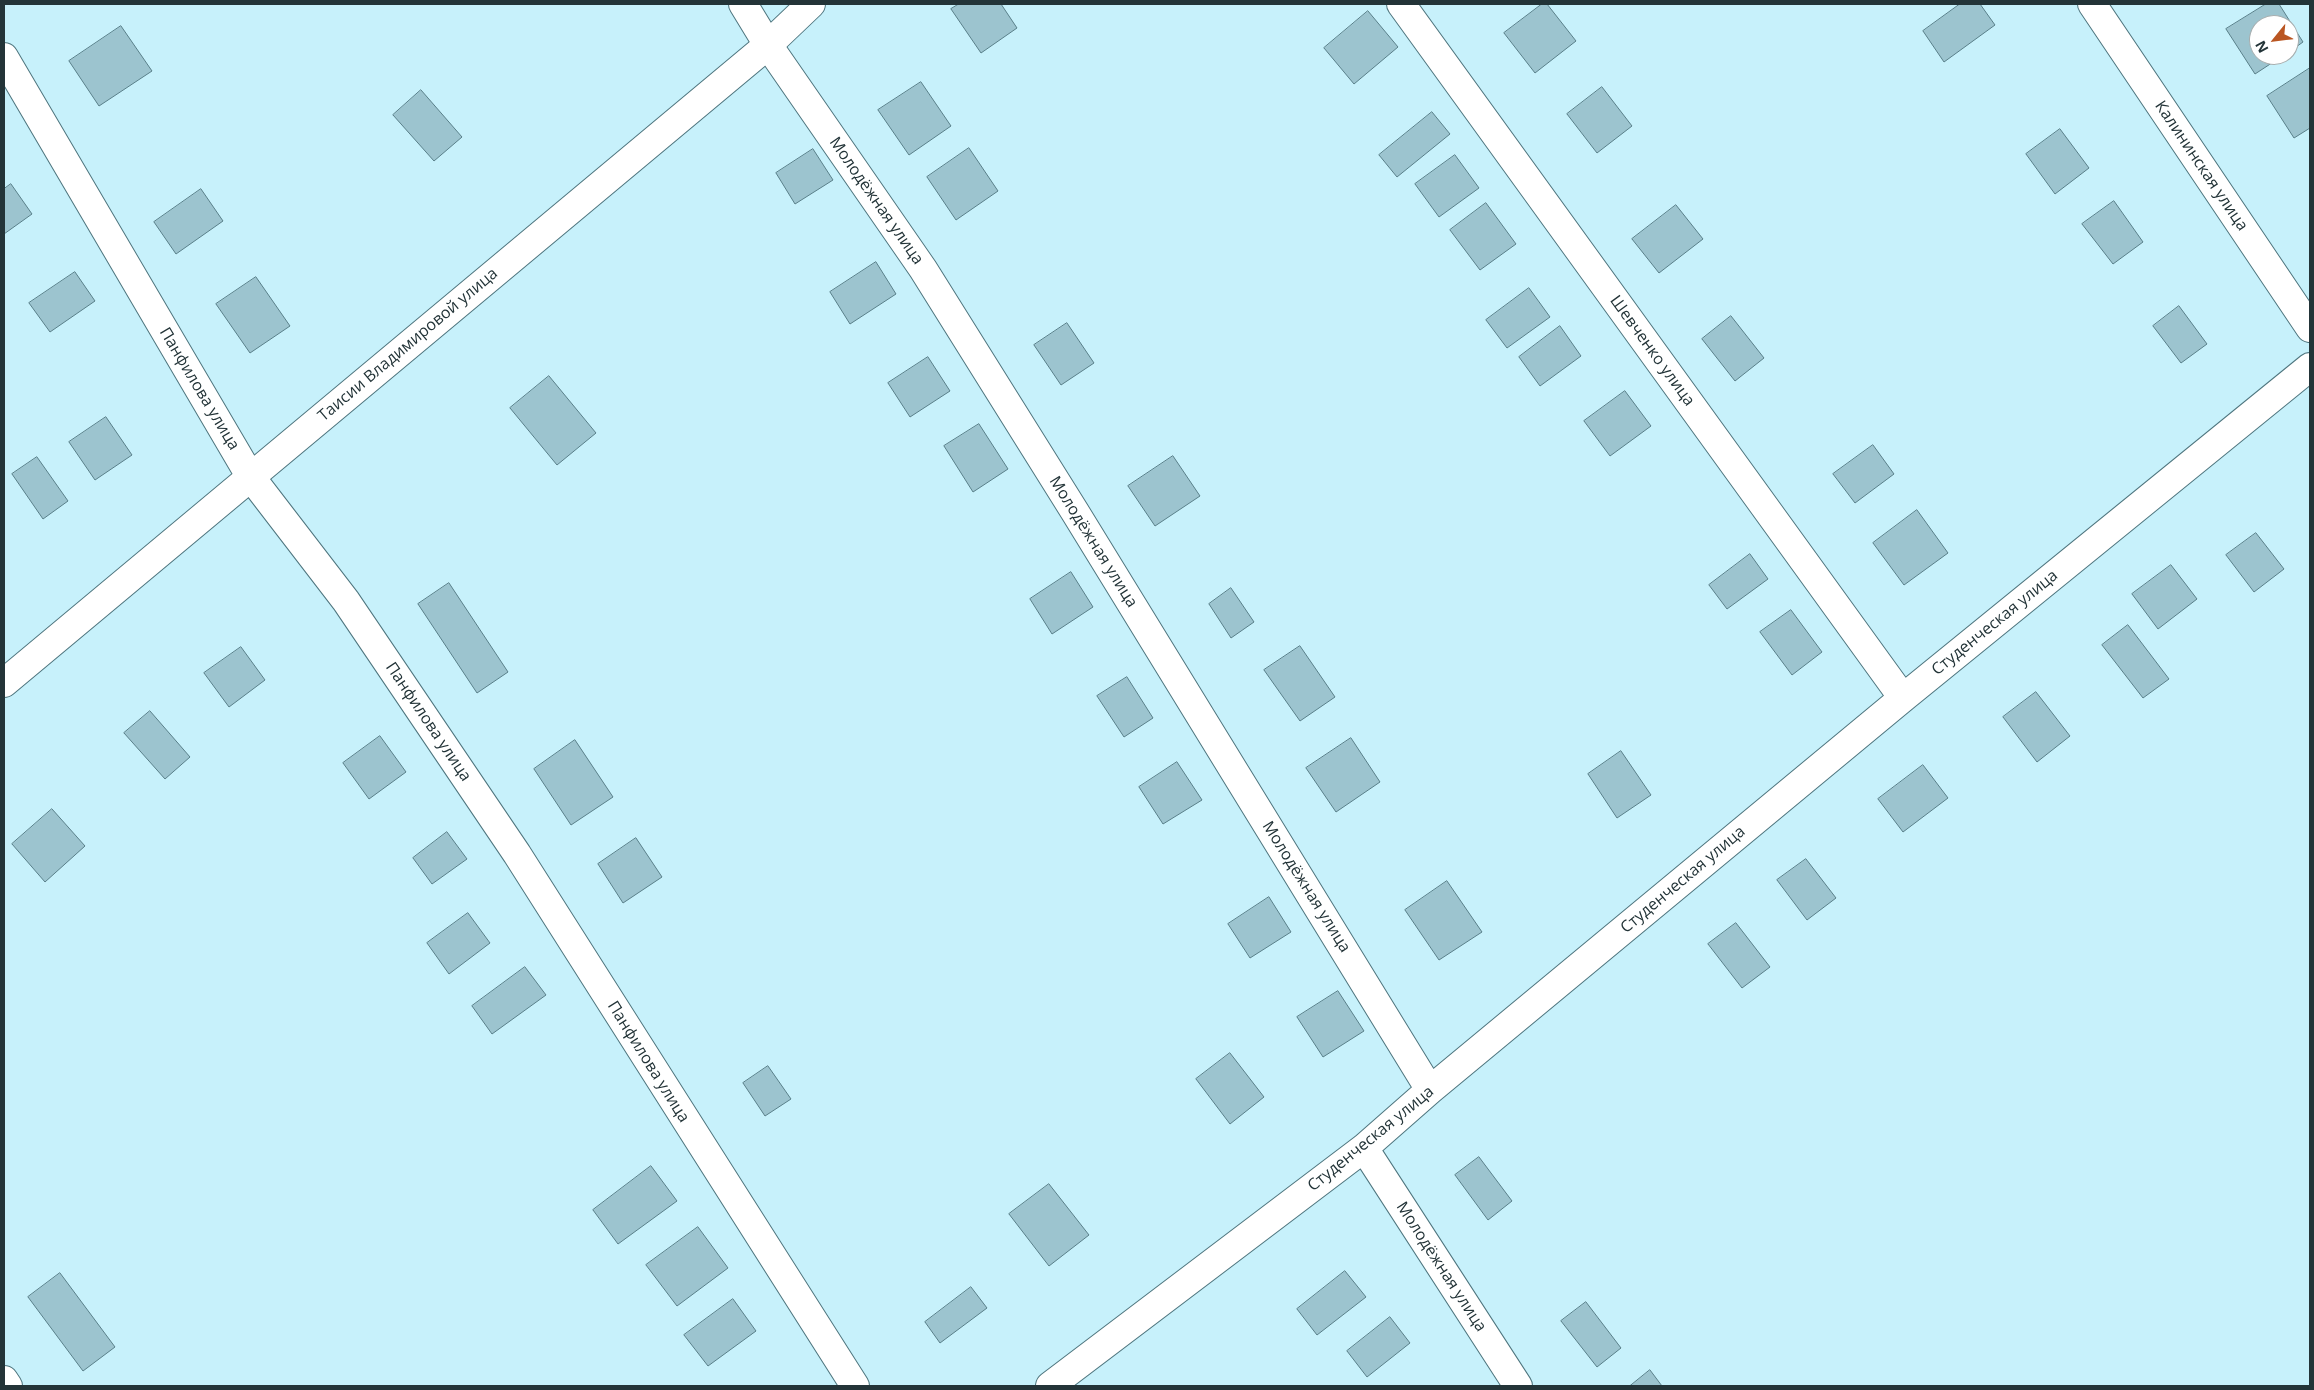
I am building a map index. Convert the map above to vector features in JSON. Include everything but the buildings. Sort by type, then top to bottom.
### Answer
[{"type":"street","name":"Молодёжная улица","points":[[743,4],[768,45],[923,269],[1070,503],[1430,1090]]},
{"type":"street","name":"Таисии Владимировой улица","points":[[4,683],[768,45],[811,4]]},
{"type":"street","name":"Шевченко улица","points":[[1401,4],[1902,698]]},
{"type":"street","name":"Калининская улица","points":[[2092,4],[2310,328]]},
{"type":"street","name":"Панфилова улица","points":[[4,57],[250,476],[346,601],[517,854],[855,1386]]},
{"type":"street","name":"Студенческая улица","points":[[1050,1386],[1364,1148],[1430,1090],[1902,698],[2310,367]]},
{"type":"street","name":"Молодёжная улица","points":[[1364,1148],[1518,1386]]},
{"type":"street","points":[[4,1380],[8,1386]]}]
